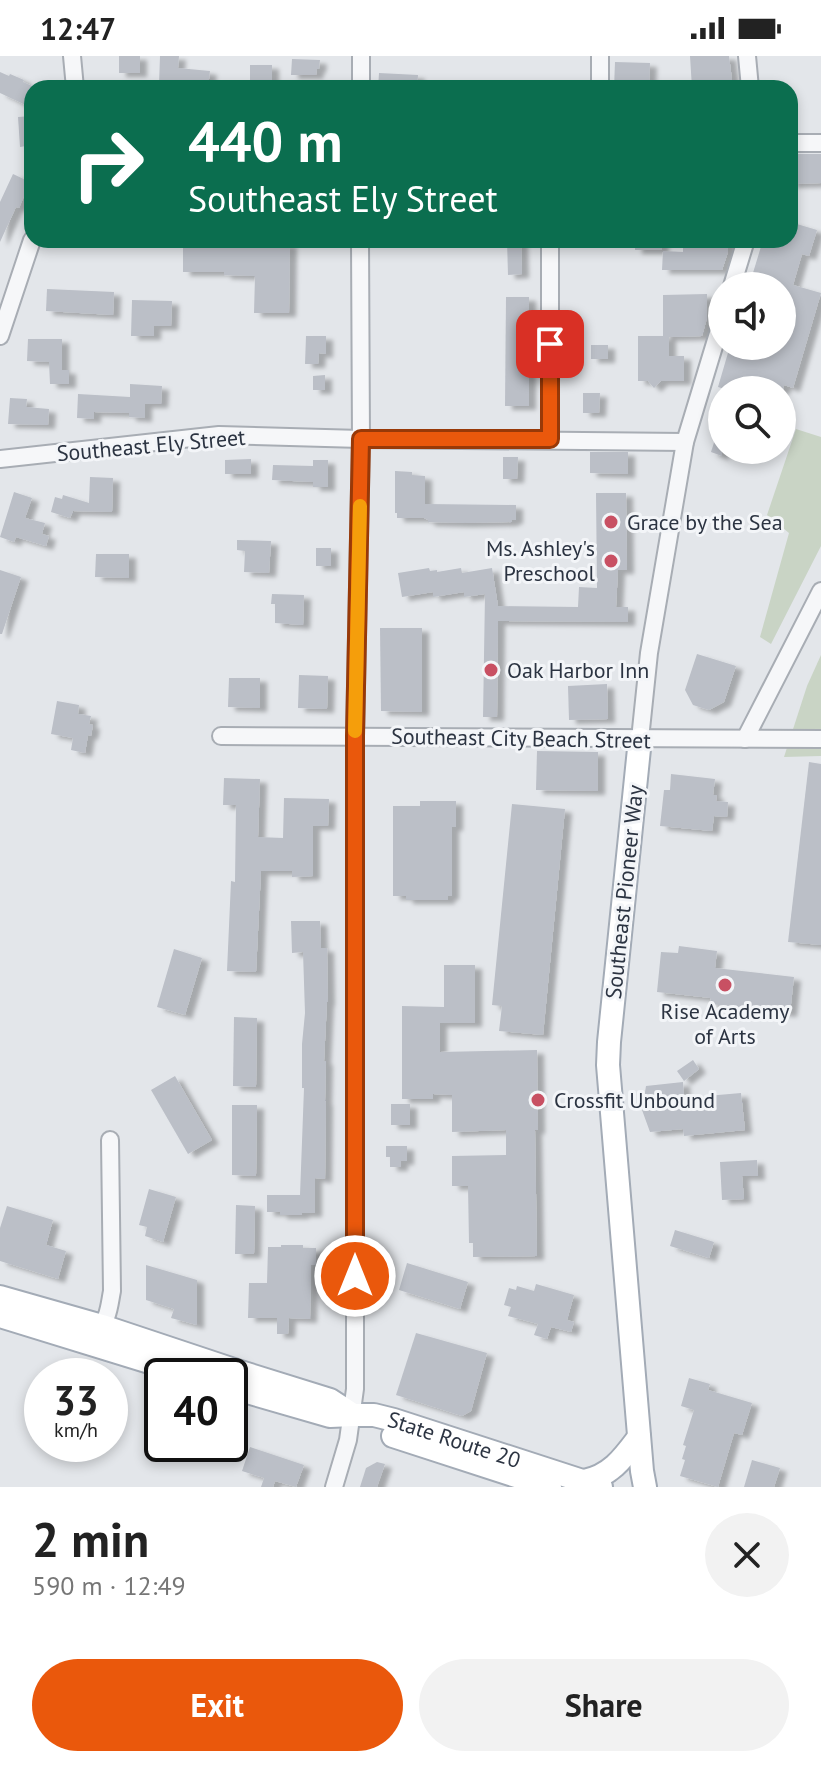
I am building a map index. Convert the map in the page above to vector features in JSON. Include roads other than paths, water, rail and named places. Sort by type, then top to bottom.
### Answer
[{"type":"main road","name":"Southeast Pioneer Way","points":[[640,739],[608,1065],[641,1482]]},
{"type":"main road","name":"State Route 20","points":[[0,1297],[102,1326],[330,1400],[371,1428],[550,1487]]},
{"type":"main road","points":[[0,1316],[144,1360]]},
{"type":"main road","name":"State Route 20","points":[[248,1392],[330,1416],[374,1415],[394,1420],[593,1484]]},
{"type":"main road","points":[[593,1484],[622,1458],[639,1437]]},
{"type":"street","points":[[72,56],[74,80]]},
{"type":"street","points":[[361,56],[361,80]]},
{"type":"street","points":[[600,56],[600,80]]},
{"type":"street","points":[[747,56],[749,80]]},
{"type":"street","points":[[798,143],[821,143]]},
{"type":"street","points":[[0,336],[29,248]]},
{"type":"street","points":[[334,1487],[348,1440],[355,1389],[355,736],[361,439],[360,248]]},
{"type":"street","points":[[550,248],[550,439]]},
{"type":"street","points":[[736,272],[744,248]]},
{"type":"street","name":"Southeast Pioneer Way","points":[[640,739],[649,653],[685,442],[710,360]]},
{"type":"street","name":"Southeast Ely Street","points":[[0,459],[219,435],[685,442]]},
{"type":"street","points":[[745,739],[821,591]]},
{"type":"street","name":"Southeast City Beach Street","points":[[221,736],[821,739]]},
{"type":"street","points":[[67,1336],[92,1333],[102,1326],[108,1314],[112,1291],[110,1140]]},
{"type":"place","name":"Grace by the Sea","points":[[611,522]]},
{"type":"place","name":"Ms. Ashley's Preschool","points":[[611,561]]},
{"type":"place","name":"Oak Harbor Inn","points":[[491,670]]},
{"type":"place","name":"Rise Academy of Arts","points":[[725,985]]},
{"type":"place","name":"Crossfit Unbound","points":[[538,1100]]}]
